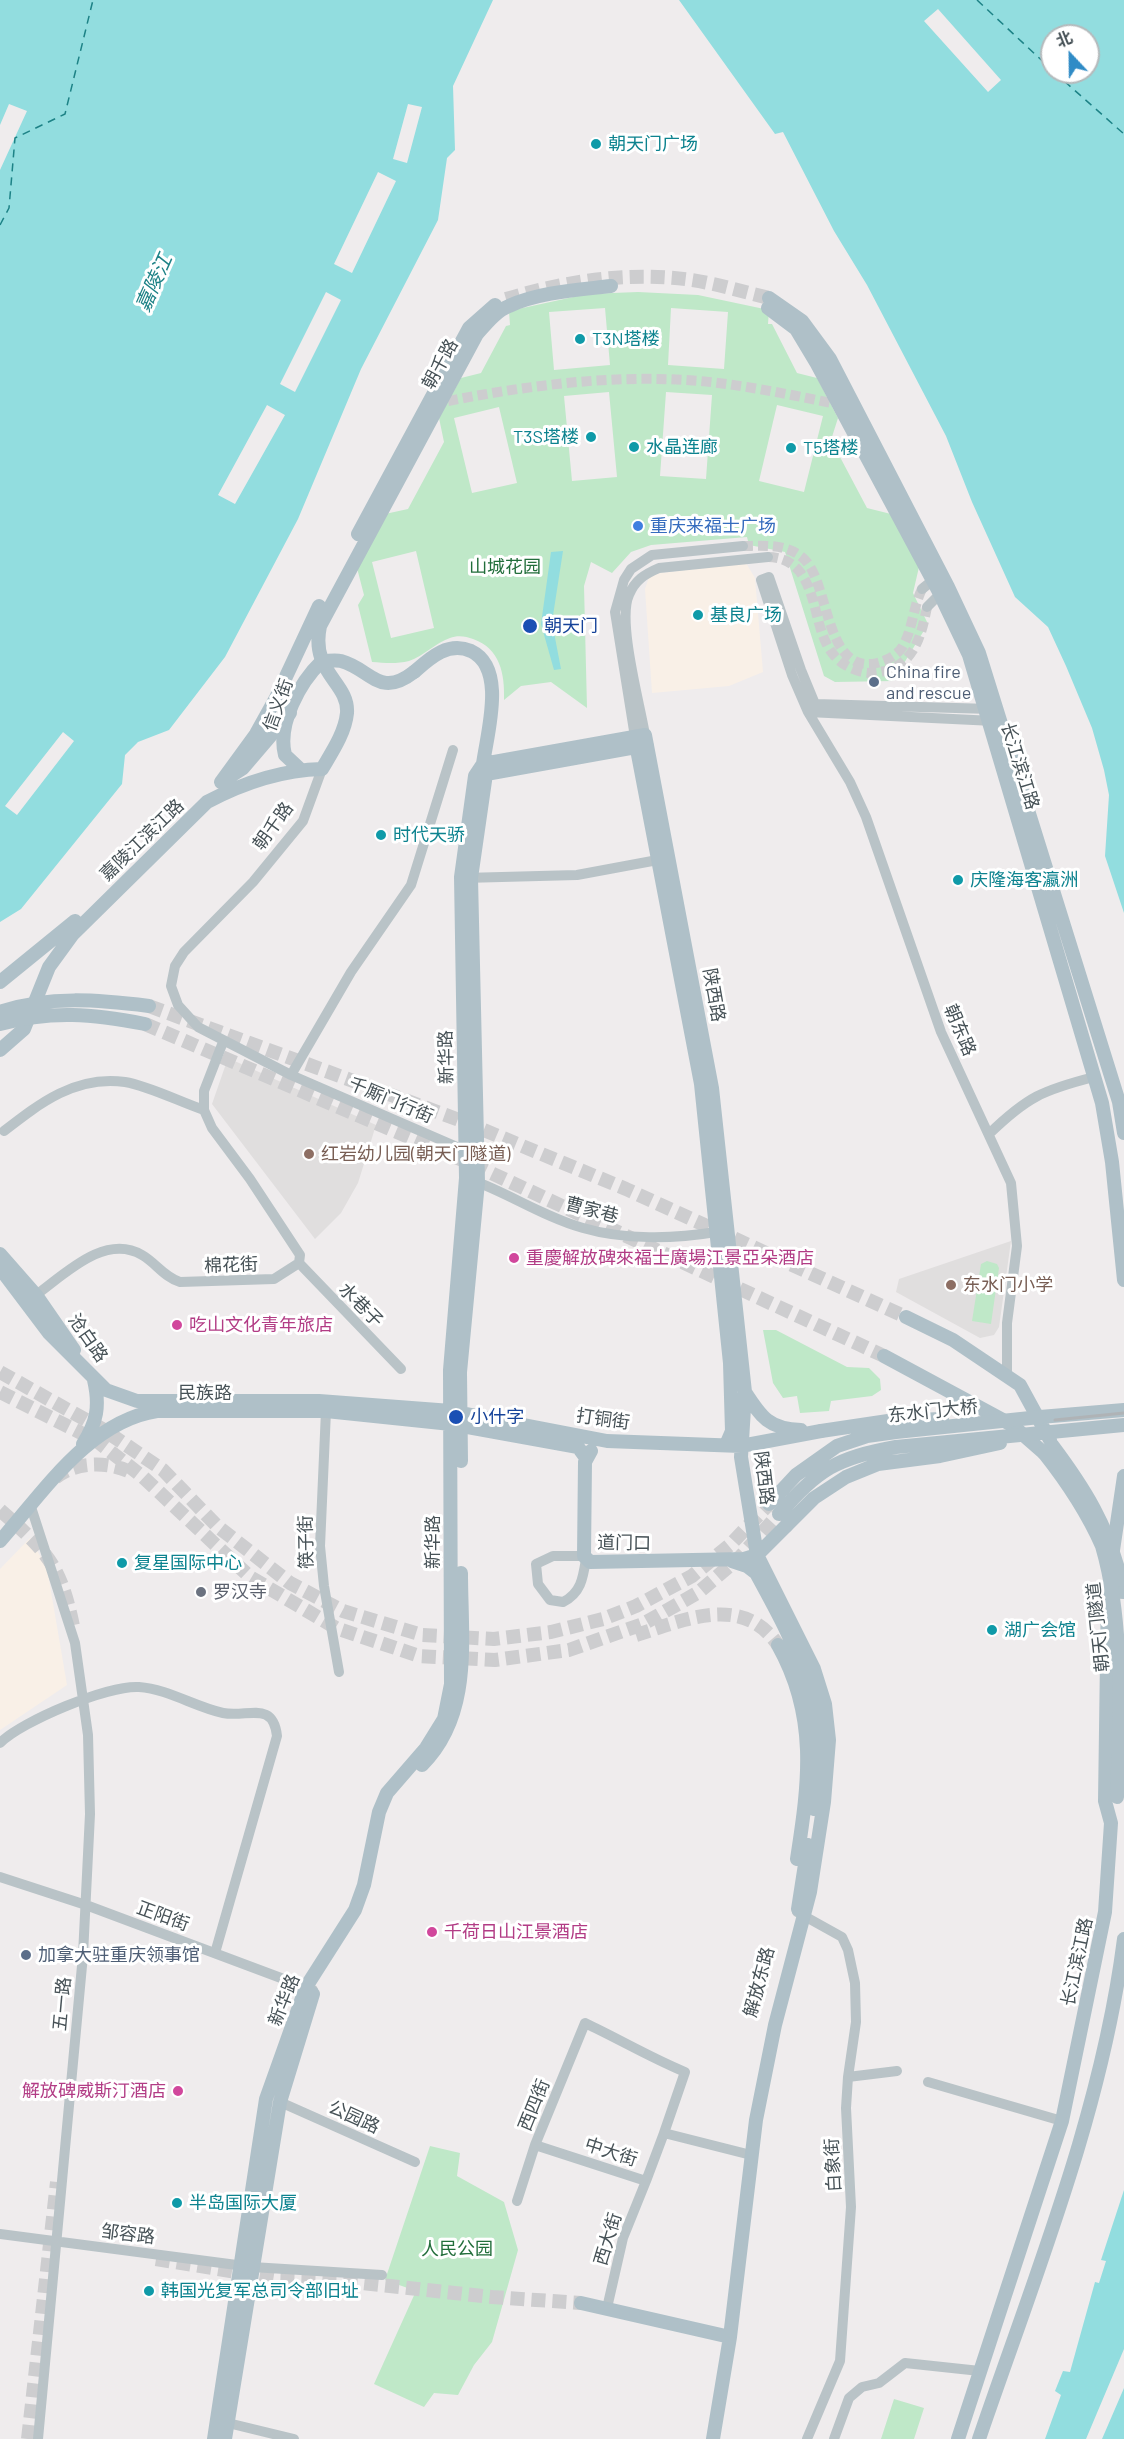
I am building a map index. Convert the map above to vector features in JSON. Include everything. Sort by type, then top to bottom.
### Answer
[{"type":"main road","name":"朝千路","points":[[221,782],[256,734],[290,670],[308,628],[477,334],[491,318],[508,306],[555,293],[611,286]]},
{"type":"main road","name":"朝千路","points":[[311,769],[340,736],[347,713],[345,700],[326,672],[318,653],[320,626],[440,400],[469,328],[484,312],[506,299]]},
{"type":"main road","name":"长江滨江路","points":[[936,584],[830,359],[802,321],[769,303],[796,329],[834,403],[936,584],[979,652],[993,715],[1102,1103],[1112,1162],[1124,1281]]},
{"type":"main road","name":"信义街","points":[[311,769],[285,755],[283,734],[308,674],[322,661],[341,661],[372,680],[384,684],[407,677],[443,650],[462,648],[478,655],[487,666],[493,698],[484,769]]},
{"type":"main road","points":[[290,670],[298,665],[326,672]]},
{"type":"main road","points":[[221,782],[243,768],[291,712]]},
{"type":"main road","name":"长江滨江路","points":[[993,715],[1119,1102],[1124,1132]]},
{"type":"main road","points":[[484,769],[641,741]]},
{"type":"main road","name":"陕西路","points":[[641,741],[712,1088],[745,1392],[741,1446],[757,1555]]},
{"type":"main road","name":"嘉陵江滨江路","points":[[0,1050],[24,1029],[49,967],[73,934],[207,802],[232,789],[311,769]]},
{"type":"main road","name":"新华路","points":[[225,2439],[266,2099],[310,1989],[362,1915],[372,1888],[386,1814],[393,1798],[435,1752],[452,1722],[460,1684],[456,1418],[472,1180],[466,878],[475,776],[484,769]]},
{"type":"main road","name":"嘉陵江滨江路","points":[[0,982],[75,921],[199,799],[221,782]]},
{"type":"main road","name":"陕西路","points":[[665,859],[701,1084],[733,1413],[732,1431],[726,1445]]},
{"type":"main road","points":[[28,960],[44,958],[49,967]]},
{"type":"main road","points":[[0,1012],[23,1004],[97,1000],[149,1006]]},
{"type":"main road","points":[[0,1024],[31,1016],[66,1014],[98,1015],[145,1024]]},
{"type":"main road","name":"沧白路","points":[[0,1254],[36,1295],[94,1379],[98,1396],[96,1419],[76,1456]]},
{"type":"main road","points":[[0,1268],[49,1333],[94,1379]]},
{"type":"main road","name":"朝天门隧道","points":[[906,1317],[953,1340],[1007,1374],[1020,1385],[1030,1400],[1048,1449],[1103,1548],[1114,1587],[1122,1653],[1118,1823]]},
{"type":"main road","name":"朝天门隧道","points":[[884,1356],[1012,1425],[1048,1449],[1090,1498],[1108,1536],[1124,1593]]},
{"type":"main road","name":"民族路","points":[[94,1379],[114,1395],[137,1401],[319,1401],[456,1418]]},
{"type":"main road","points":[[745,1392],[758,1412],[784,1433]]},
{"type":"main road","name":"东水门大桥","points":[[778,1515],[796,1476],[837,1446],[867,1436],[1124,1410]]},
{"type":"main road","name":"民族路","points":[[0,1541],[76,1456],[110,1428],[144,1413],[326,1412],[456,1418]]},
{"type":"main road","name":"打铜街","points":[[456,1418],[607,1441],[741,1446],[784,1433],[821,1431],[888,1421],[1040,1418]]},
{"type":"main road","name":"打铜街","points":[[456,1418],[578,1448],[586,1458]]},
{"type":"main road","name":"东水门大桥","points":[[778,1515],[817,1474],[865,1453],[1042,1432],[1124,1425]]},
{"type":"main road","points":[[586,1458],[595,1445],[607,1441]]},
{"type":"main road","name":"道门口","points":[[586,1458],[585,1557],[590,1562],[732,1561],[757,1555]]},
{"type":"main road","name":"长江滨江路","points":[[958,2439],[1062,2121],[1106,1912],[1118,1823],[1105,1801],[1107,1591],[1124,1476]]},
{"type":"main road","points":[[757,1555],[778,1515]]},
{"type":"main road","name":"解放东路","points":[[713,2439],[747,2154],[801,1913],[827,1779],[828,1722],[814,1669],[757,1555]]},
{"type":"main road","name":"解放东路","points":[[732,1561],[747,1566],[756,1574],[796,1654],[815,1706],[819,1760],[801,1913]]},
{"type":"main road","points":[[1107,1591],[1124,1593]]},
{"type":"main road","points":[[778,1645],[799,1691],[808,1743],[801,1832],[795,1872],[801,1913]]},
{"type":"main road","points":[[979,2439],[1085,2127],[1120,1974],[1124,1940]]},
{"type":"main road","name":"新华路","points":[[214,2439],[246,2266],[280,2103],[310,1989]]},
{"type":"main road","points":[[581,2303],[726,2336]]},
{"type":"main road","name":"解放东路","points":[[705,2439],[726,2336]]},
{"type":"street","points":[[834,403],[853,407]]},
{"type":"street","name":"陕西路","points":[[641,741],[615,612],[624,580],[631,569],[652,555],[743,546]]},
{"type":"street","name":"陕西路","points":[[641,741],[626,628],[627,597],[634,585],[644,574],[659,568],[768,556]]},
{"type":"street","name":"朝东路","points":[[812,708],[769,577],[761,580],[792,675],[812,708],[866,817],[941,1032],[1011,1183],[1017,1246],[1007,1323],[1007,1374]]},
{"type":"street","points":[[927,607],[936,584]]},
{"type":"street","points":[[812,708],[993,715]]},
{"type":"street","points":[[291,1075],[351,972],[411,885],[453,750]]},
{"type":"street","name":"朝千路","points":[[291,1075],[223,1042],[198,1027],[178,1005],[171,986],[175,966],[184,952],[253,882],[303,821],[311,769]]},
{"type":"street","points":[[466,878],[577,875],[665,859]]},
{"type":"street","points":[[223,1042],[204,1091],[204,1110],[212,1128],[250,1179],[300,1255],[299,1263]]},
{"type":"street","name":"千厮门行街","points":[[291,1075],[472,1153]]},
{"type":"street","points":[[989,1134],[1016,1108],[1051,1088],[1094,1077]]},
{"type":"street","points":[[4,1131],[41,1103],[64,1090],[85,1084],[125,1083],[204,1110]]},
{"type":"street","name":"曹家巷","points":[[472,1180],[583,1228],[636,1236],[683,1237],[716,1232]]},
{"type":"street","name":"棉花街","points":[[36,1295],[90,1256],[119,1247],[142,1255],[171,1279],[180,1282],[274,1279],[299,1263]]},
{"type":"street","name":"水巷子","points":[[299,1263],[401,1369]]},
{"type":"street","name":"筷子街","points":[[326,1412],[320,1546],[324,1586],[339,1672]]},
{"type":"street","name":"五一路","points":[[31,1506],[75,1643],[88,1735],[90,1814],[86,1905],[38,2439]]},
{"type":"street","points":[[553,1556],[585,1557],[582,1581],[577,1592],[563,1602],[550,1600],[538,1584],[536,1564],[553,1556]]},
{"type":"street","points":[[0,1743],[9,1733],[34,1719],[116,1689],[138,1687],[211,1710],[230,1714],[261,1713],[270,1716],[276,1725],[274,1747],[215,1953]]},
{"type":"street","name":"正阳街","points":[[0,1877],[86,1905],[310,1989]]},
{"type":"street","name":"白象街","points":[[801,1913],[842,1937],[848,1950],[855,1983],[856,2022],[846,2108],[851,2207],[840,2361],[807,2439]]},
{"type":"street","name":"中大街","points":[[536,2145],[646,2181],[686,2072],[654,2060],[625,2041],[585,2023]]},
{"type":"street","name":"西四街","points":[[517,2201],[536,2145],[585,2023]]},
{"type":"street","points":[[848,2077],[897,2072]]},
{"type":"street","points":[[928,2082],[1062,2121]]},
{"type":"street","name":"公园路","points":[[280,2103],[415,2162]]},
{"type":"street","points":[[664,2133],[747,2154]]},
{"type":"street","name":"西大街","points":[[607,2308],[623,2238],[646,2181]]},
{"type":"street","name":"邹容路","points":[[0,2234],[246,2266]]},
{"type":"street","points":[[246,2266],[382,2275]]},
{"type":"street","points":[[834,2439],[849,2398],[862,2387],[879,2383],[905,2363],[980,2371]]},
{"type":"street","points":[[228,2423],[294,2439]]},
{"type":"shaded area","name":"基良广场","points":[[746,563],[755,578],[763,672],[729,686],[652,693],[645,589],[649,577],[652,574]]},
{"type":"shaded area","name":"红岩幼儿园(朝天门隧道)","points":[[228,1058],[376,1125],[358,1183],[341,1213],[315,1239],[212,1104]]},
{"type":"shaded area","name":"东水门小学","points":[[1011,1241],[999,1327],[994,1335],[980,1338],[896,1292],[899,1279]]},
{"type":"shaded area","points":[[30,1538],[47,1568],[67,1685],[0,1730],[0,1569]]},
{"type":"green space","name":"山城花园","points":[[638,292],[698,295],[769,310],[768,324],[772,324],[797,373],[817,378],[838,418],[831,440],[867,508],[891,514],[919,567],[913,593],[928,624],[893,681],[835,682],[824,676],[785,552],[749,545],[747,537],[651,545],[631,552],[612,573],[591,562],[584,586],[587,708],[551,682],[521,686],[504,700],[502,672],[495,655],[482,643],[467,637],[456,636],[445,640],[409,661],[372,662],[358,605],[364,595],[357,568],[385,514],[408,509],[444,442],[439,418],[461,378],[481,373],[506,326],[510,325],[509,311],[587,294]],"holes":[[[605,308],[610,365],[554,370],[549,312]],[[671,308],[728,312],[724,369],[668,365]],[[609,392],[617,477],[572,481],[564,396]],[[666,392],[712,395],[706,479],[660,476]],[[777,405],[823,416],[804,492],[759,481]],[[499,407],[517,483],[472,493],[454,418]],[[416,551],[434,628],[391,638],[372,562]]]},
{"type":"green space","points":[[987,1261],[997,1264],[999,1268],[991,1324],[972,1321],[981,1264]]},
{"type":"green space","points":[[763,1330],[776,1330],[847,1367],[869,1368],[880,1379],[881,1390],[872,1396],[831,1401],[829,1411],[800,1413],[797,1396],[783,1398],[773,1383]]},
{"type":"green space","name":"人民公园","points":[[430,2146],[460,2153],[457,2176],[504,2202],[518,2250],[492,2342],[474,2365],[458,2395],[434,2393],[424,2407],[374,2384],[416,2291],[385,2280]]},
{"type":"green space","points":[[894,2399],[924,2408],[914,2439],[881,2439]]},
{"type":"water","name":"嘉陵江","points":[[0,0],[493,0],[453,86],[455,150],[447,158],[438,220],[361,369],[298,519],[225,657],[169,730],[138,742],[125,755],[122,784],[21,909],[0,922]]},
{"type":"water","points":[[679,0],[1124,0],[1124,913],[1105,856],[1109,795],[1104,770],[1092,728],[1066,666],[1048,627],[1015,597],[972,502],[946,436],[867,285],[834,231],[783,132],[775,134]]},
{"type":"water","points":[[563,551],[552,622],[561,669],[554,670],[541,624],[551,552]]},
{"type":"water","points":[[1124,2190],[1124,2439],[1045,2439],[1061,2395],[1055,2391],[1063,2371],[1070,2372],[1095,2282],[1099,2283],[1106,2261],[1101,2260]]},
{"type":"pier","points":[[938,9],[1001,80],[988,92],[924,21]]},
{"type":"pier","points":[[9,104],[27,111],[0,170],[0,125]]},
{"type":"pier","points":[[408,104],[422,107],[407,163],[393,159]]},
{"type":"pier","points":[[378,172],[396,181],[352,273],[334,264]]},
{"type":"pier","points":[[326,292],[341,300],[295,392],[280,384]]},
{"type":"pier","points":[[267,405],[285,415],[235,504],[218,495]]},
{"type":"pier","points":[[63,732],[74,741],[17,815],[5,806]]},
{"type":"pier","points":[[1124,2349],[1124,2388],[1102,2439],[1086,2439]]},
{"type":"ferry route","points":[[0,225],[9,208],[15,138],[65,114],[93,0]]},
{"type":"ferry route","points":[[977,0],[1040,59]]},
{"type":"ferry route","points":[[1068,84],[1124,134]]},
{"type":"tunnel","points":[[506,299],[552,287],[621,277],[668,277],[692,280],[769,298]]},
{"type":"tunnel","points":[[448,401],[573,382],[668,379],[766,390],[831,403]]},
{"type":"tunnel","points":[[743,546],[783,548],[805,560],[813,572],[838,643],[847,656],[860,663],[880,662],[901,649],[909,632],[922,589]]},
{"type":"tunnel","points":[[768,557],[786,561],[800,572],[807,584],[824,639],[840,661],[857,671],[870,673],[884,671],[898,666],[905,660],[920,636],[927,607]]},
{"type":"tunnel","points":[[149,1006],[462,1121],[626,1189],[906,1317]]},
{"type":"tunnel","points":[[145,1024],[474,1165],[884,1356]]},
{"type":"tunnel","points":[[0,1372],[104,1430],[163,1470],[217,1526],[290,1583],[343,1611],[422,1635],[494,1639],[551,1632],[603,1619],[636,1606],[692,1576],[731,1544],[769,1504]]},
{"type":"tunnel","points":[[0,1392],[97,1441],[143,1477],[250,1577],[336,1628],[419,1656],[495,1660],[569,1650],[643,1624],[699,1592],[741,1556],[779,1514]]},
{"type":"tunnel","points":[[55,1478],[71,1469],[90,1465],[110,1466],[128,1471]]},
{"type":"tunnel","points":[[0,1510],[40,1548],[49,1560],[63,1587],[73,1626]]},
{"type":"tunnel","points":[[636,1635],[693,1618],[730,1615],[748,1619],[764,1629],[778,1645]]},
{"type":"tunnel","points":[[28,2439],[57,2182]]},
{"type":"tunnel","points":[[156,2259],[280,2279],[353,2282],[492,2297],[581,2303]]},
{"type":"railway","points":[[1055,1420],[1124,1413]]},
{"type":"place","name":"朝天门广场","points":[[596,144]]},
{"type":"place","name":"T3N塔楼","points":[[580,339]]},
{"type":"place","name":"T3S塔楼","points":[[591,437]]},
{"type":"place","name":"水晶连廊","points":[[634,447]]},
{"type":"place","name":"T5塔楼","points":[[791,448]]},
{"type":"place","name":"重庆来福士广场","points":[[638,526]]},
{"type":"place","name":"基良广场","points":[[698,615]]},
{"type":"place","name":"朝天门","points":[[530,626]]},
{"type":"place","name":"China fire and rescue","points":[[874,682]]},
{"type":"place","name":"时代天骄","points":[[381,835]]},
{"type":"place","name":"庆隆海客瀛洲","points":[[958,880]]},
{"type":"place","name":"红岩幼儿园(朝天门隧道)","points":[[309,1154]]},
{"type":"place","name":"重慶解放碑來福士廣場江景亞朵酒店","points":[[514,1258]]},
{"type":"place","name":"东水门小学","points":[[951,1285]]},
{"type":"place","name":"吃山文化青年旅店","points":[[177,1325]]},
{"type":"place","name":"小什字","points":[[456,1417]]},
{"type":"place","name":"复星国际中心","points":[[122,1563]]},
{"type":"place","name":"罗汉寺","points":[[201,1592]]},
{"type":"place","name":"湖广会馆","points":[[992,1630]]},
{"type":"place","name":"千荷日山江景酒店","points":[[432,1932]]},
{"type":"place","name":"加拿大驻重庆领事馆","points":[[26,1955]]},
{"type":"place","name":"解放碑威斯汀酒店","points":[[178,2091]]},
{"type":"place","name":"半岛国际大厦","points":[[177,2203]]},
{"type":"place","name":"韩国光复军总司令部旧址","points":[[149,2291]]}]
